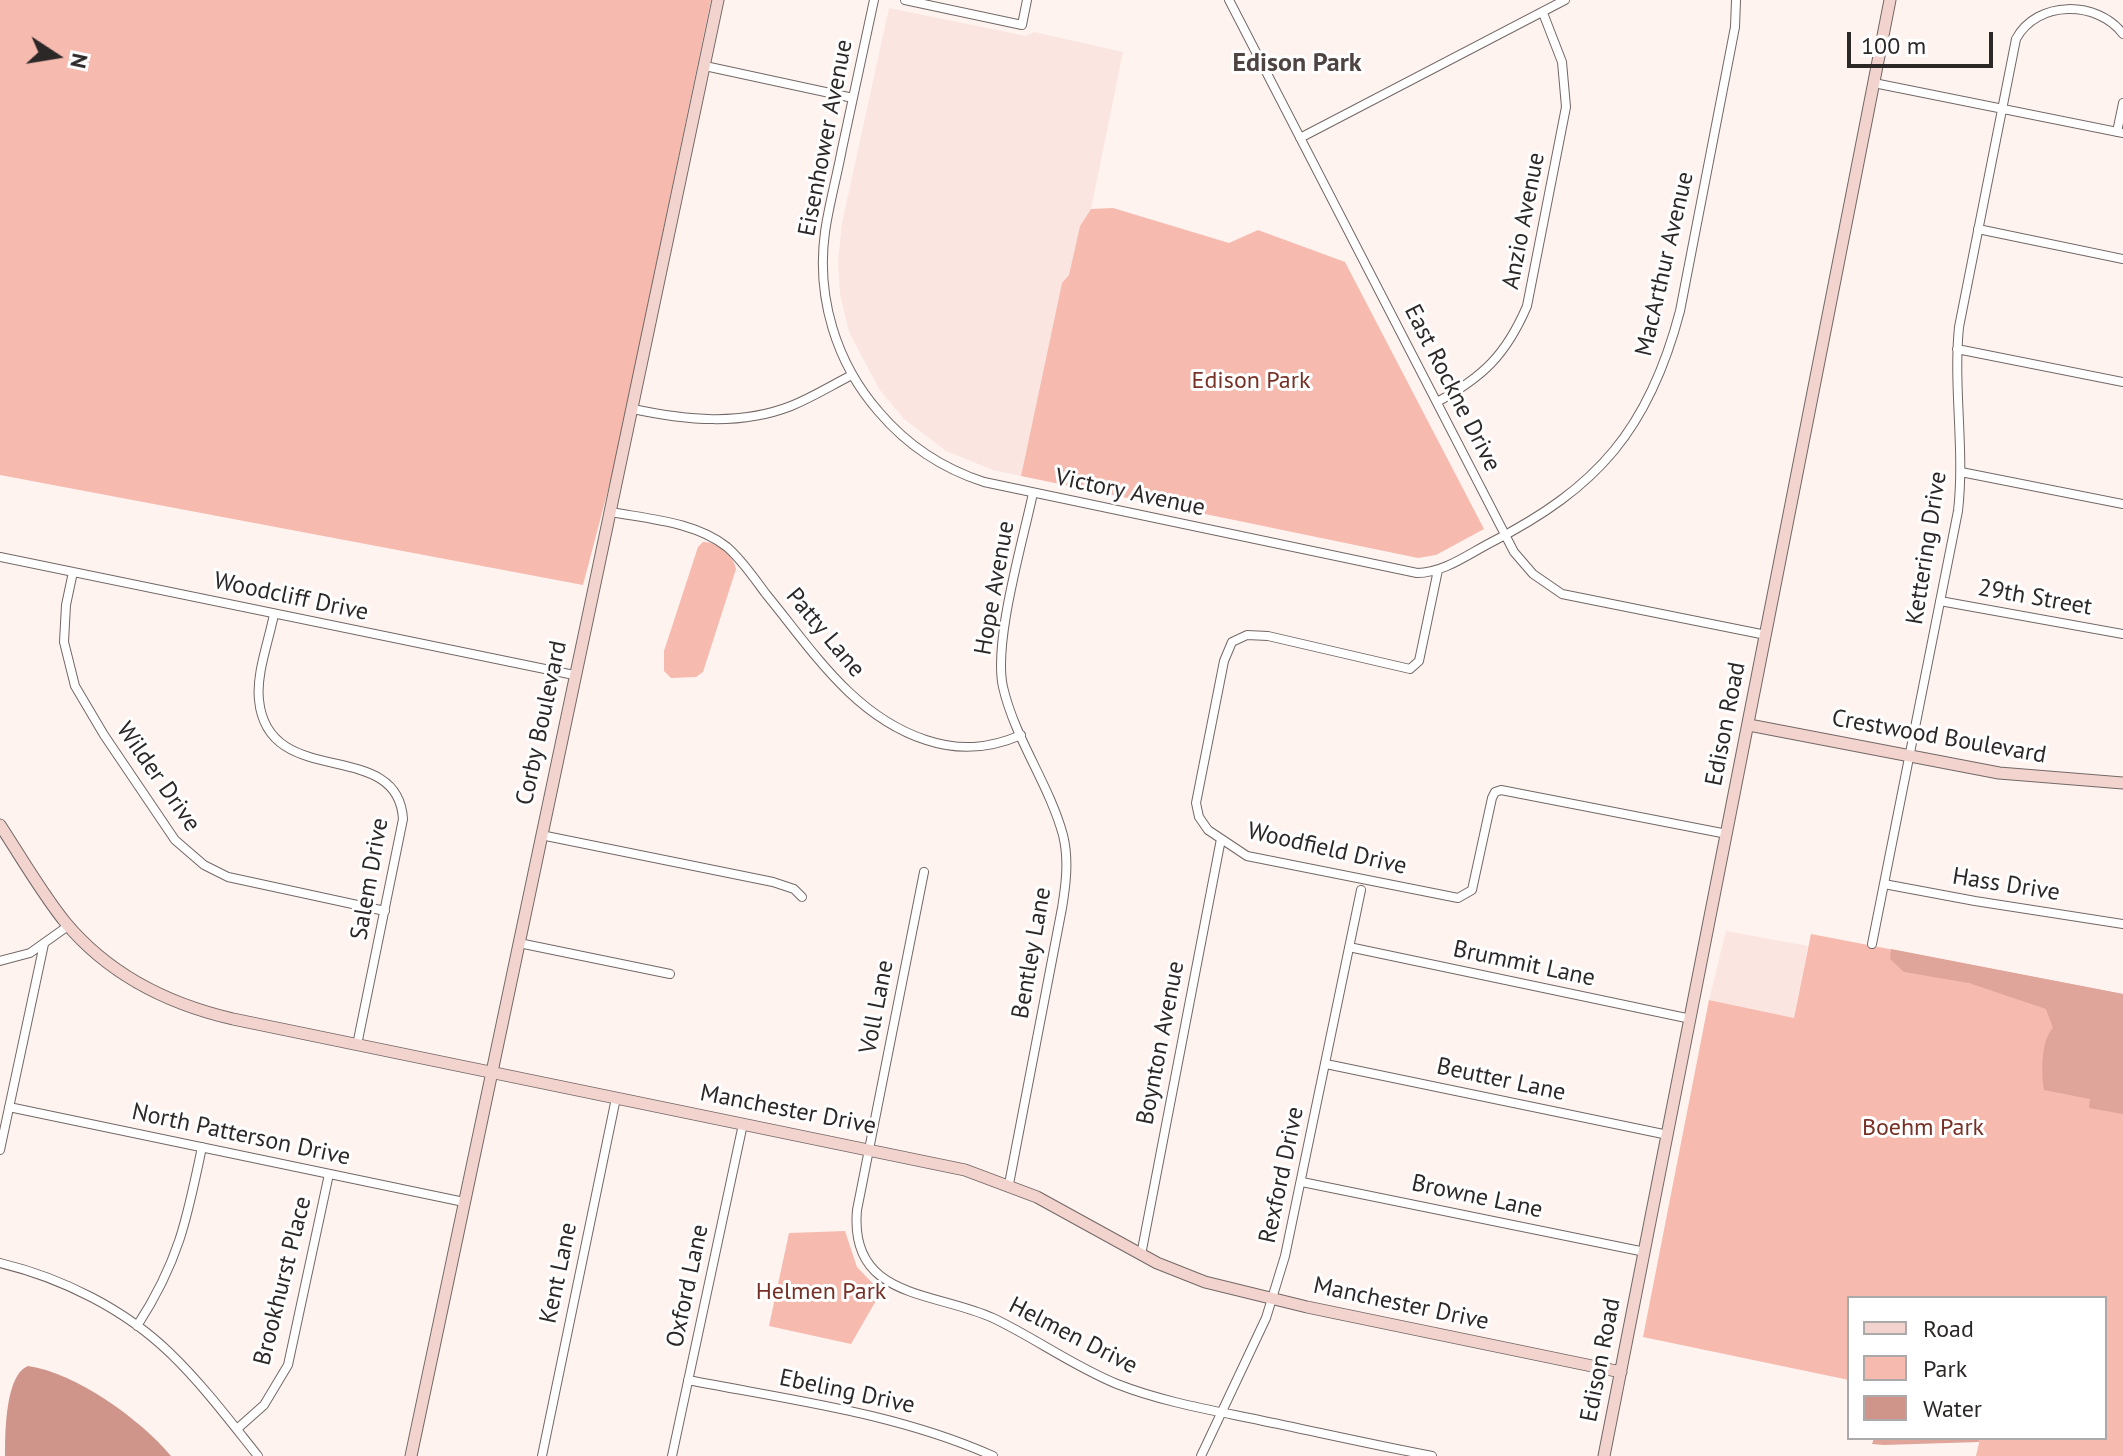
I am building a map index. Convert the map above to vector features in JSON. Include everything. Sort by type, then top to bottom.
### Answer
[{"type":"street","name":"Corby Boulevard","points":[[411,1456],[718,0]]},
{"type":"street","name":"Eisenhower Avenue","points":[[852,375],[834,335],[828,311],[823,252],[874,0]]},
{"type":"street","points":[[905,0],[1022,25],[1027,0]]},
{"type":"street","points":[[1300,138],[1565,0]]},
{"type":"street","name":"MacArthur Avenue","points":[[1438,570],[1505,535],[1569,496],[1603,464],[1630,432],[1659,379],[1680,311],[1735,27],[1736,0]]},
{"type":"street","name":"Edison Road","points":[[1604,1456],[1890,0]]},
{"type":"street","name":"East Rockne Drive","points":[[1233,1],[1300,138],[1514,552],[1533,574],[1562,594],[1766,635]]},
{"type":"street","name":"Kettering Drive","points":[[1872,944],[1958,511],[1961,472],[1957,349],[1961,316],[2016,39],[2035,12],[2055,3],[2077,2],[2100,10],[2123,34]]},
{"type":"street","name":"Anzio Avenue","points":[[1437,402],[1470,383],[1499,357],[1527,306],[1566,107],[1562,62],[1543,13]]},
{"type":"street","points":[[705,66],[853,98]]},
{"type":"street","points":[[1874,83],[2120,132],[2123,103]]},
{"type":"street","points":[[1978,229],[2123,259]]},
{"type":"street","points":[[1957,349],[2123,382]]},
{"type":"street","points":[[633,409],[693,419],[749,417],[789,407],[852,375]]},
{"type":"street","name":"Victory Avenue","points":[[852,375],[888,422],[926,455],[964,476],[1417,573],[1438,570]]},
{"type":"street","points":[[1961,472],[2123,504]]},
{"type":"street","name":"Hope Avenue","points":[[1021,735],[1003,687],[1001,663],[1033,493]]},
{"type":"street","name":"Patty Lane","points":[[611,512],[695,530],[726,546],[834,678],[864,707],[908,733],[962,748],[992,745],[1021,735]]},
{"type":"street","name":"Woodcliff Drive","points":[[0,557],[574,675]]},
{"type":"street","name":"Woodfield Drive","points":[[1438,570],[1419,661],[1414,667],[1406,668],[1268,636],[1238,637],[1227,651],[1196,803],[1199,817],[1208,830],[1247,856],[1458,898],[1472,890],[1492,798],[1495,792],[1501,790],[1727,834]]},
{"type":"street","name":"Wilder Drive","points":[[73,572],[66,605],[64,642],[75,686],[175,840],[204,865],[228,877],[385,911]]},
{"type":"street","name":"29th Street","points":[[1940,601],[2123,634]]},
{"type":"street","name":"Salem Drive","points":[[274,614],[259,691],[269,730],[285,746],[303,757],[367,770],[398,795],[402,807],[403,819],[357,1045]]},
{"type":"street","name":"Crestwood Boulevard","points":[[1749,725],[2012,774],[2123,783]]},
{"type":"street","name":"Bentley Lane","points":[[1009,1184],[1067,868],[1063,835],[1021,735]]},
{"type":"street","name":"Manchester Drive","points":[[0,825],[68,926],[113,968],[170,1000],[212,1014],[357,1045],[953,1167],[1009,1184],[1059,1208],[1141,1255],[1205,1282],[1272,1299],[1621,1372]]},
{"type":"street","points":[[541,835],[773,882],[794,889],[802,897]]},
{"type":"street","name":"Boynton Avenue","points":[[1141,1255],[1221,839]]},
{"type":"street","name":"Voll Lane","points":[[870,1149],[924,872]]},
{"type":"street","name":"Hass Drive","points":[[1884,884],[2123,924]]},
{"type":"street","name":"Rexford Drive","points":[[1201,1456],[1272,1299],[1302,1182],[1361,890]]},
{"type":"street","points":[[0,961],[30,953],[68,926]]},
{"type":"street","points":[[519,943],[670,974]]},
{"type":"street","points":[[0,1150],[44,944]]},
{"type":"street","name":"Brummit Lane","points":[[1349,947],[1691,1019]]},
{"type":"street","name":"Beutter Lane","points":[[1326,1064],[1668,1135]]},
{"type":"street","name":"Kent Lane","points":[[542,1456],[616,1098]]},
{"type":"street","name":"North Patterson Drive","points":[[9,1107],[464,1202]]},
{"type":"street","name":"Oxford Lane","points":[[672,1456],[743,1124]]},
{"type":"street","points":[[137,1326],[174,1262],[189,1213],[202,1147]]},
{"type":"street","name":"Helmen Drive","points":[[870,1149],[857,1210],[857,1233],[868,1264],[883,1279],[902,1289],[954,1303],[993,1318],[1116,1383],[1157,1397],[1432,1456]]},
{"type":"street","name":"Brookhurst Place","points":[[237,1429],[273,1393],[288,1365],[329,1174]]},
{"type":"street","name":"Browne Lane","points":[[1302,1182],[1645,1252]]},
{"type":"street","points":[[0,1263],[60,1283],[105,1305],[137,1326],[170,1352],[258,1456]]},
{"type":"street","name":"Ebeling Drive","points":[[688,1380],[907,1425],[954,1439],[993,1456]]},
{"type":"shaded area","points":[[889,8],[1026,36],[1034,32],[1123,52],[1091,209],[1080,226],[1069,275],[1062,283],[1021,476],[993,470],[946,451],[904,419],[879,389],[849,332],[840,294],[838,262],[842,223]]},
{"type":"shaded area","points":[[1726,931],[1808,946],[1794,1018],[1709,1000]]},
{"type":"shaded area","points":[[1891,949],[2123,994],[2123,1114],[2089,1108],[2090,1099],[2044,1090],[2044,1048],[2053,1028],[2046,1009],[1969,983],[1904,972],[1890,959]]},
{"type":"shaded area","points":[[1873,1440],[1980,1440],[1979,1442],[1872,1444]]},
{"type":"green space","points":[[0,0],[711,0],[613,471],[583,585],[0,475]]},
{"type":"green space","name":"Edison Park","points":[[1113,208],[1229,243],[1258,230],[1345,262],[1484,529],[1436,555],[1418,558],[1021,476],[1062,283],[1069,275],[1080,226],[1091,209]]},
{"type":"green space","points":[[703,542],[724,550],[736,569],[703,672],[696,677],[671,678],[664,671],[664,651],[698,547]]},
{"type":"green space","name":"Boehm Park","points":[[1811,934],[2123,994],[2123,1456],[1976,1456],[1980,1440],[2107,1440],[2107,1296],[1847,1296],[1847,1380],[1643,1337],[1709,1000],[1794,1018]]},
{"type":"green space","name":"Helmen Park","points":[[845,1231],[857,1267],[881,1292],[851,1344],[769,1326],[789,1233]]},
{"type":"water","points":[[28,1366],[66,1378],[106,1400],[142,1427],[171,1456],[5,1456],[6,1420],[11,1393],[20,1372]]},
{"type":"district","name":"Edison Park","points":[[1297,64]]}]
